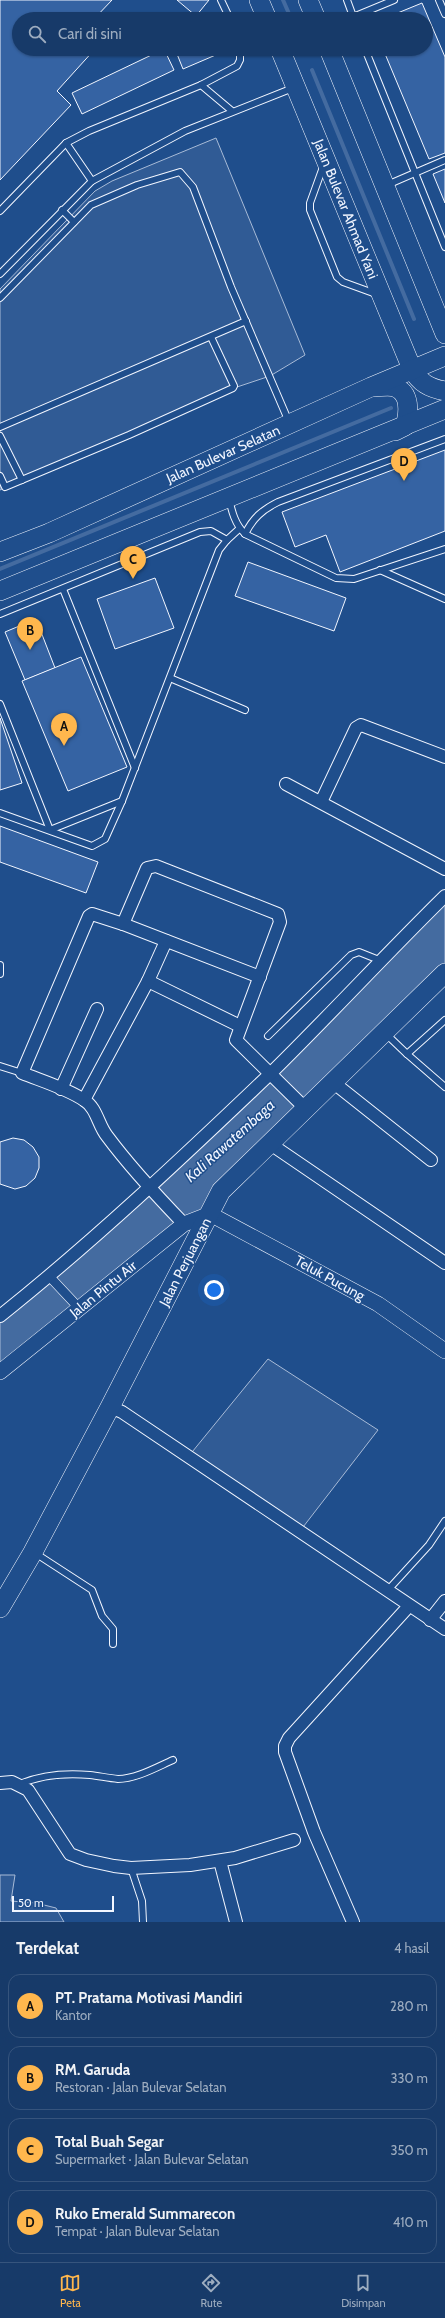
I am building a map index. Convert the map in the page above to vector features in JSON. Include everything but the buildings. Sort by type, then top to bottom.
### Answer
[{"type":"main road","points":[[259,0],[264,12]]},
{"type":"main road","points":[[308,0],[313,12]]},
{"type":"main road","name":"Jalan Bulevar Ahmad Yani","points":[[283,56],[412,369],[419,380],[431,388],[445,391]]},
{"type":"main road","points":[[332,56],[444,331],[439,345],[425,352],[412,353],[404,351]]},
{"type":"main road","name":"Jalan Bulevar Selatan","points":[[0,551],[49,533],[371,387],[445,356]]},
{"type":"main road","points":[[371,387],[394,387],[402,393],[409,407],[405,426],[393,432]]},
{"type":"main road","points":[[0,591],[393,432],[445,409]]},
{"type":"main road","name":"Jalan Perjuangan","points":[[0,1608],[33,1552],[110,1407],[221,1191],[269,1143],[301,1104],[334,1083],[444,977]]},
{"type":"street","points":[[321,802],[356,728],[361,725],[445,757]]},
{"type":"street","points":[[286,784],[445,868]]},
{"type":"street","points":[[123,924],[147,868],[156,866],[278,914],[280,922],[236,1036],[236,1042],[301,1104]]},
{"type":"street","points":[[0,1316],[52,1278],[272,1075],[379,960],[445,896]]},
{"type":"street","points":[[184,1224],[149,1187],[106,1135],[91,1106],[84,1100],[61,1089],[22,1073],[88,916],[97,915],[123,924],[260,977]]},
{"type":"street","points":[[84,1100],[148,981],[166,941]]},
{"type":"street","points":[[148,981],[240,1026]]},
{"type":"street","points":[[61,1089],[97,1009]]},
{"type":"street","points":[[334,1083],[431,1160]]},
{"type":"street","points":[[269,1143],[445,1263]]},
{"type":"street","name":"Jalan Pintu Air","points":[[0,1372],[75,1304],[184,1224],[210,1214]]},
{"type":"street","name":"Teluk Pucung","points":[[210,1214],[378,1304],[445,1351]]},
{"type":"street","points":[[52,1278],[75,1304]]},
{"type":"street","points":[[110,1407],[122,1412],[445,1629]]},
{"type":"street","points":[[430,1620],[445,1601]]},
{"type":"street","points":[[353,1922],[314,1832],[285,1752],[285,1746],[289,1738],[409,1606]]},
{"type":"street","points":[[0,1783],[12,1782],[20,1784],[28,1790],[64,1848],[70,1854],[86,1860],[131,1868],[190,1865],[220,1861],[246,1855],[294,1840]]},
{"type":"street","points":[[220,1861],[236,1922]]},
{"type":"lane","points":[[221,0],[227,12]]},
{"type":"lane","points":[[347,0],[351,12]]},
{"type":"lane","points":[[367,12],[394,0]]},
{"type":"lane","points":[[440,0],[445,14]]},
{"type":"lane","points":[[0,211],[66,143],[89,131],[201,85],[237,66],[240,56]]},
{"type":"lane","points":[[368,56],[414,174],[445,246]]},
{"type":"lane","points":[[201,85],[232,111]]},
{"type":"lane","points":[[0,274],[62,210],[92,182],[186,131],[259,100],[296,87]]},
{"type":"lane","points":[[66,143],[92,182]]},
{"type":"lane","points":[[326,160],[310,207],[337,277],[343,282],[382,296]]},
{"type":"lane","points":[[384,187],[445,160]]},
{"type":"lane","points":[[0,298],[95,202],[175,172],[181,173],[193,187],[246,321],[290,424]]},
{"type":"lane","points":[[62,210],[74,222]]},
{"type":"lane","points":[[0,427],[246,321]]},
{"type":"lane","points":[[0,476],[3,488],[129,435],[234,388],[211,337]]},
{"type":"lane","points":[[0,436],[22,480]]},
{"type":"lane","points":[[245,534],[251,522],[259,513],[278,502],[445,440]]},
{"type":"lane","points":[[229,498],[232,513],[239,529],[245,534],[336,578],[354,579],[445,549]]},
{"type":"lane","points":[[0,813],[92,846],[105,839],[122,801],[219,550],[239,529]]},
{"type":"lane","points":[[0,614],[200,532],[210,531],[227,540]]},
{"type":"lane","points":[[380,570],[445,598]]},
{"type":"lane","points":[[63,589],[135,768]]},
{"type":"lane","points":[[170,678],[246,710]]},
{"type":"lane","points":[[0,704],[50,830]]},
{"type":"lane","points":[[50,830],[122,801]]},
{"type":"lane","points":[[268,1036],[351,955],[358,952],[379,960]]},
{"type":"lane","points":[[0,965],[0,974]]},
{"type":"lane","points":[[408,1054],[445,1020]]},
{"type":"lane","points":[[385,1033],[445,1087]]},
{"type":"lane","points":[[0,1066],[22,1073]]},
{"type":"lane","points":[[388,1590],[429,1545],[445,1521]]},
{"type":"lane","points":[[33,1552],[92,1590],[102,1616],[113,1629],[113,1644]]},
{"type":"lane","points":[[20,1784],[35,1778],[48,1776],[88,1775],[119,1779],[142,1773],[173,1760]]},
{"type":"lane","points":[[131,1868],[142,1901],[143,1922]]},
{"type":"shaded area","points":[[216,138],[305,355],[270,376],[231,389],[0,490],[0,289],[95,191],[112,181]]},
{"type":"shaded area","points":[[268,1359],[378,1430],[300,1531],[188,1457]]},
{"type":"shaded area","points":[[0,1875],[15,1875],[11,1901],[36,1903],[56,1908],[64,1922],[0,1922]]},
{"type":"water","name":"Kali Rawatembaga","points":[[445,896],[445,973],[193,1220],[0,1372],[0,1316],[124,1210]]},
{"type":"waterway","points":[[283,0],[288,12]]},
{"type":"waterway","points":[[312,70],[414,319]]},
{"type":"waterway","points":[[0,569],[391,408]]},
{"type":"place","name":"Ruko Emerald Summarecon","points":[[404,481]]},
{"type":"place","name":"Total Buah Segar","points":[[133,579]]},
{"type":"place","name":"RM. Garuda","points":[[30,650]]},
{"type":"place","name":"PT. Pratama Motivasi Mandiri","points":[[64,746]]}]
